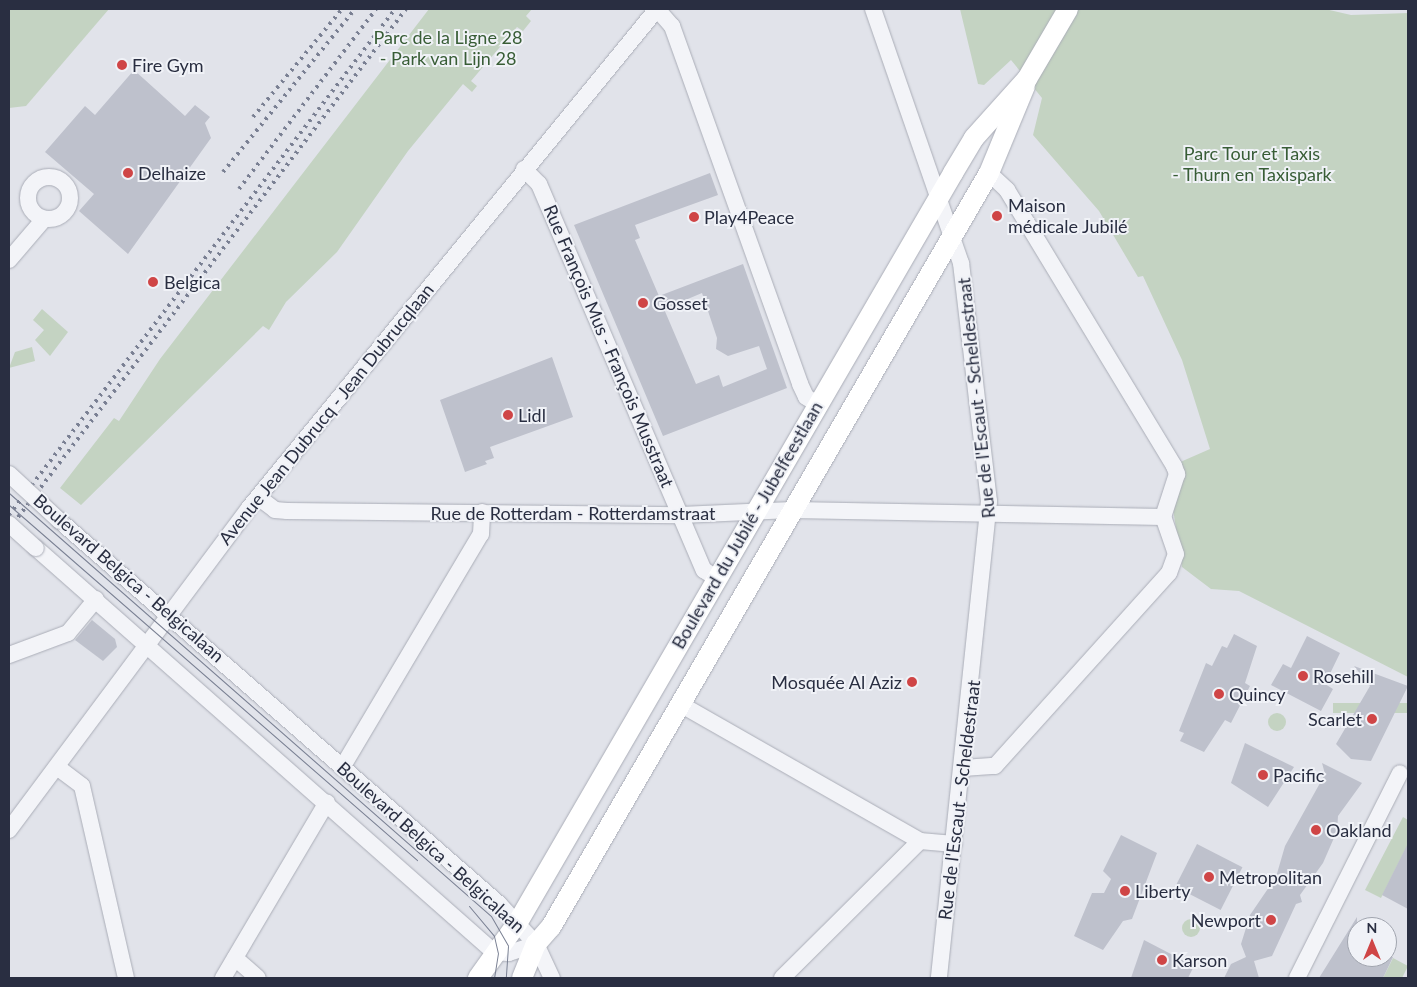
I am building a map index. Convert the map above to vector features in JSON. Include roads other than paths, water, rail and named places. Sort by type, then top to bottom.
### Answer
[{"type":"main road","name":"Boulevard du Jubilé - Jubelfeestlaan","points":[[522,978],[536,944],[551,927],[989,173],[1026,79],[1068,9]]},
{"type":"main road","name":"Boulevard du Jubilé - Jubelfeestlaan","points":[[478,978],[494,952],[518,922],[756,512],[816,404],[974,138],[1026,79]]},
{"type":"street","name":"Avenue Jean Dubrucq - Jean Dubrucqlaan","points":[[9,830],[258,497],[524,169],[657,9]]},
{"type":"street","points":[[657,9],[672,26],[800,384],[806,397],[816,404]]},
{"type":"street","name":"Rue de l'Escaut - Scheldestraat","points":[[873,9],[939,196],[962,271],[990,516],[938,978]]},
{"type":"street","name":"Rue François Mus - François Musstraat","points":[[524,169],[539,184],[704,570],[716,578]]},
{"type":"street","points":[[962,768],[995,766],[1170,573],[1176,554],[1163,517],[1177,474],[1174,466],[1007,190],[989,173]]},
{"type":"street","points":[[9,260],[44,219]]},
{"type":"street","name":"Boulevard Belgica - Belgicalaan","points":[[9,474],[170,613],[518,922],[536,944],[509,953],[494,952],[327,802],[9,524]]},
{"type":"street","name":"Rue de Rotterdam - Rotterdamstraat","points":[[258,497],[281,511],[681,515],[793,510],[990,516],[1163,517]]},
{"type":"street","points":[[343,766],[481,534],[482,512]]},
{"type":"street","points":[[9,655],[68,633],[96,600]]},
{"type":"street","points":[[680,704],[920,841],[954,844]]},
{"type":"street","points":[[57,766],[82,786],[126,978]]},
{"type":"street","points":[[1296,978],[1400,773]]},
{"type":"street","points":[[223,978],[327,802]]},
{"type":"street","points":[[782,978],[920,841]]},
{"type":"street","points":[[536,944],[552,978]]},
{"type":"street","points":[[235,958],[258,978]]},
{"type":"tram line","points":[[9,493],[491,916],[508,946],[506,978]]},
{"type":"tram line","points":[[9,505],[417,860]]},
{"type":"tram line","points":[[469,906],[494,936],[498,953],[494,978]]},
{"type":"railway","points":[[253,117],[342,9]]},
{"type":"railway","points":[[223,172],[355,9]]},
{"type":"railway","points":[[239,189],[376,9]]},
{"type":"railway","points":[[9,515],[395,9]]},
{"type":"railway","points":[[9,529],[406,9]]},
{"type":"place","name":"Fire Gym","points":[[122,65]]},
{"type":"place","name":"Delhaize","points":[[128,173]]},
{"type":"place","name":"Maison médicale Jubilé","points":[[997,216]]},
{"type":"place","name":"Play4Peace","points":[[694,217]]},
{"type":"place","name":"Belgica","points":[[153,282]]},
{"type":"place","name":"Gosset","points":[[643,303]]},
{"type":"place","name":"Lidl","points":[[508,415]]},
{"type":"place","name":"Rosehill","points":[[1303,676]]},
{"type":"place","name":"Mosquée Al Aziz","points":[[912,682]]},
{"type":"place","name":"Quincy","points":[[1219,694]]},
{"type":"place","name":"Scarlet","points":[[1372,719]]},
{"type":"place","name":"Pacific","points":[[1263,775]]},
{"type":"place","name":"Oakland","points":[[1316,830]]},
{"type":"place","name":"Metropolitan","points":[[1209,877]]},
{"type":"place","name":"Liberty","points":[[1125,891]]},
{"type":"place","name":"Newport","points":[[1271,920]]},
{"type":"place","name":"Karson","points":[[1162,960]]},
{"type":"park label","name":"Parc de la Ligne 28 - Park van Lijn 28","points":[[448,48]]},
{"type":"park label","name":"Parc Tour et Taxis - Thurn en Taxispark","points":[[1252,164]]}]
